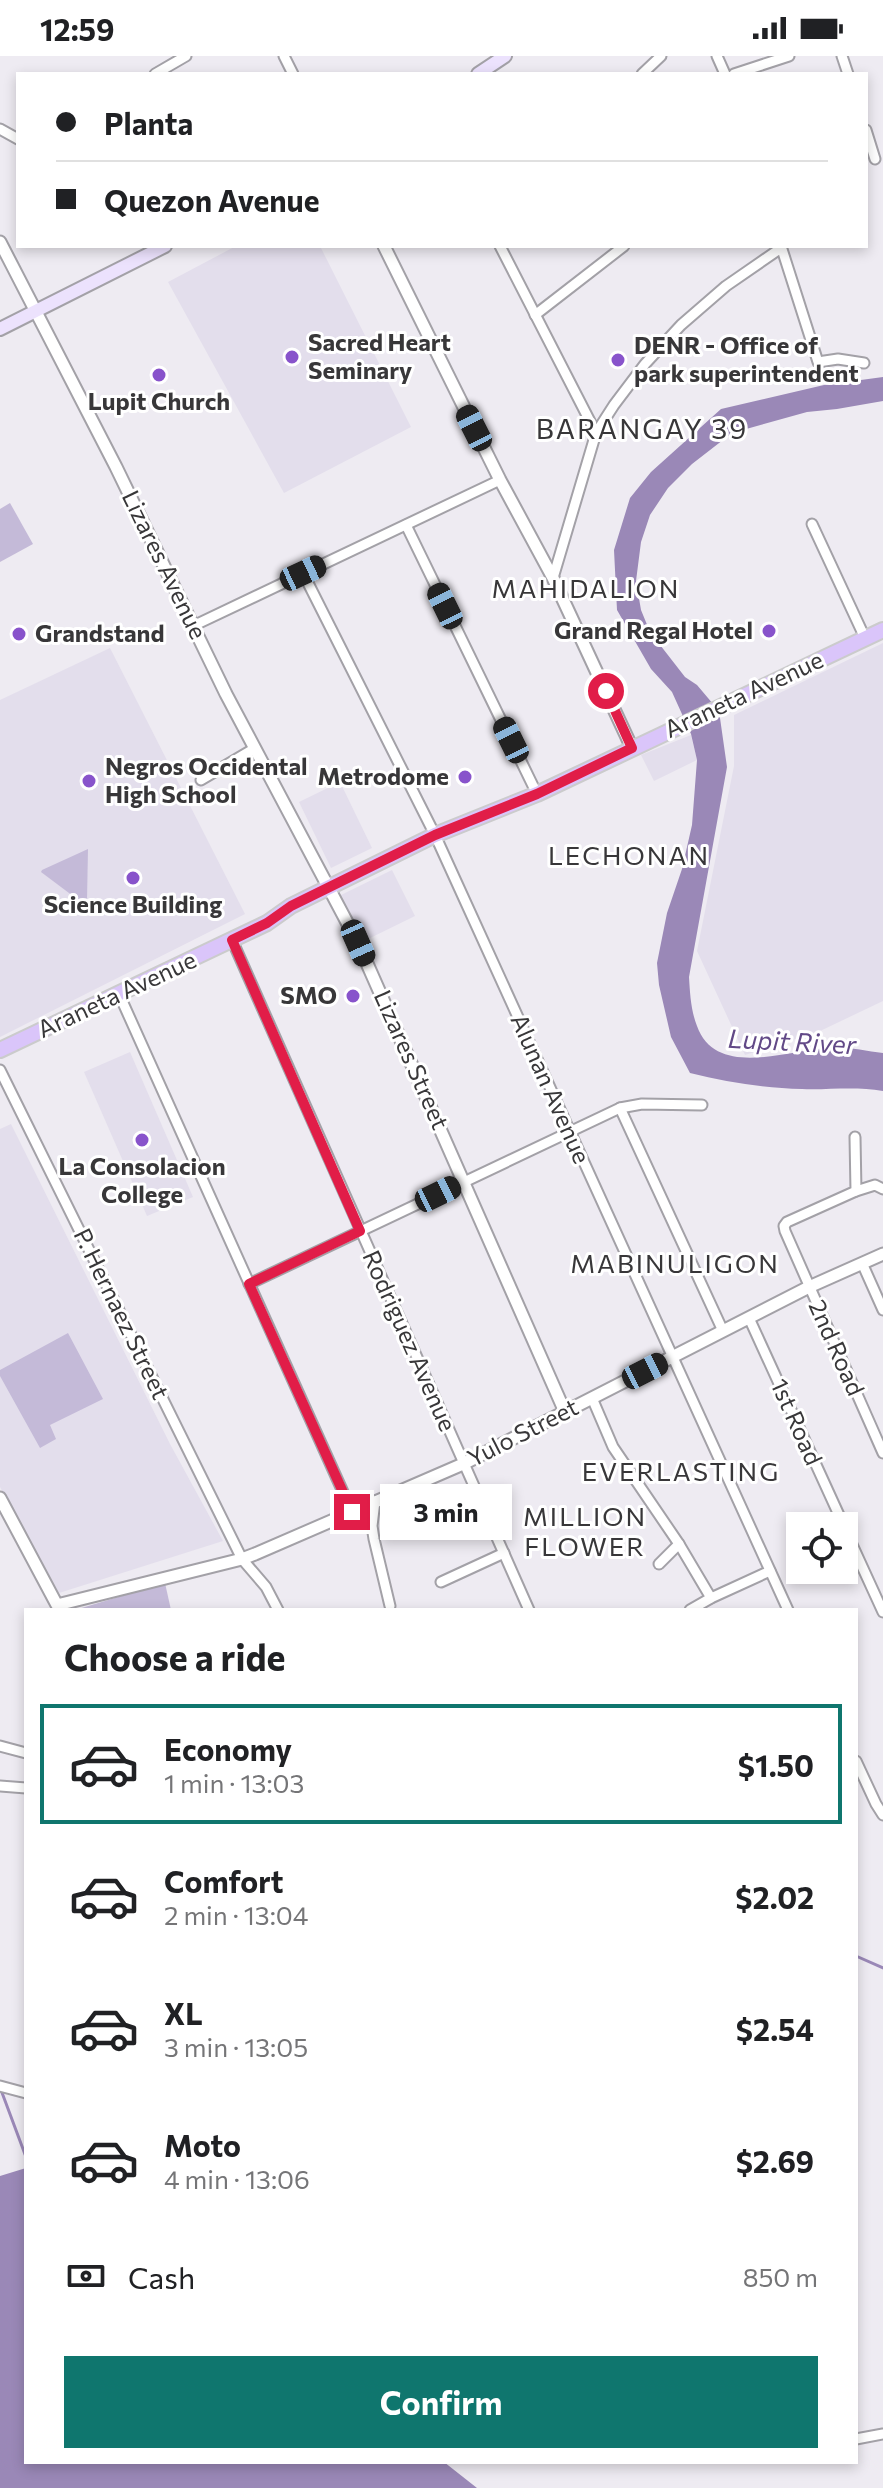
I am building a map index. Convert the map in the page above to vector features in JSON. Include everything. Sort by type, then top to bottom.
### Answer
[{"type":"main road","points":[[481,72],[505,56]]},
{"type":"main road","points":[[0,329],[161,248]]},
{"type":"main road","name":"Araneta Avenue","points":[[0,1050],[267,923],[291,906],[435,835],[537,794],[883,630]]},
{"type":"street","points":[[158,72],[186,56]]},
{"type":"street","points":[[644,72],[661,56]]},
{"type":"street","points":[[740,72],[789,56]]},
{"type":"street","points":[[868,137],[875,160]]},
{"type":"street","name":"Lizares Avenue","points":[[0,242],[195,625],[226,694],[328,887]]},
{"type":"street","points":[[385,248],[500,480],[553,578],[632,748]]},
{"type":"street","points":[[501,248],[596,433]]},
{"type":"street","points":[[535,315],[621,248]]},
{"type":"street","points":[[553,578],[596,433],[630,383],[681,325],[726,286],[780,248]]},
{"type":"street","points":[[781,248],[818,362],[838,359],[864,363]]},
{"type":"street","points":[[195,625],[500,480]]},
{"type":"street","points":[[812,524],[865,638]]},
{"type":"street","points":[[406,525],[537,794]]},
{"type":"street","name":"Alunan Avenue","points":[[303,573],[435,835],[787,1608]]},
{"type":"street","points":[[201,780],[255,748]]},
{"type":"street","name":"Lizares Street","points":[[328,887],[358,943],[565,1412]]},
{"type":"street","name":"Rodriguez Avenue","points":[[232,940],[528,1608]]},
{"type":"street","points":[[119,994],[352,1512]]},
{"type":"street","name":"P. Hernaez Street","points":[[0,1070],[242,1559],[266,1587],[277,1608]]},
{"type":"street","points":[[249,1284],[620,1108],[642,1104],[702,1105]]},
{"type":"street","points":[[620,1108],[723,1331]]},
{"type":"street","points":[[855,1137],[856,1191],[875,1185],[883,1189]]},
{"type":"street","name":"2nd Road","points":[[856,1191],[784,1226],[883,1453]]},
{"type":"street","name":"Yulo Street","points":[[58,1607],[242,1559],[352,1512],[463,1464],[809,1287],[883,1254]]},
{"type":"street","points":[[862,1263],[883,1310]]},
{"type":"street","name":"1st Road","points":[[749,1318],[838,1512]]},
{"type":"street","points":[[592,1398],[613,1447],[679,1544],[711,1598]]},
{"type":"street","points":[[0,1498],[58,1607]]},
{"type":"street","points":[[375,1501],[372,1526],[390,1606]]},
{"type":"street","points":[[659,1564],[679,1544]]},
{"type":"street","points":[[441,1582],[504,1553]]},
{"type":"street","name":"1st Road","points":[[858,1557],[883,1612]]},
{"type":"street","points":[[694,1608],[770,1571]]},
{"type":"street","points":[[0,1746],[24,1752]]},
{"type":"street","points":[[858,1765],[883,1815]]},
{"type":"street","points":[[0,1786],[24,1788]]},
{"type":"street","points":[[3,2086],[24,2092]]},
{"type":"street","points":[[858,2439],[883,2434]]},
{"type":"shaded area","name":"Sacred Heart Seminary","points":[[232,248],[321,248],[411,427],[284,493],[168,282]]},
{"type":"shaded area","points":[[883,377],[883,401],[807,412],[732,433],[692,464],[668,488],[650,515],[641,542],[636,581],[641,610],[650,632],[685,677],[697,685],[719,711],[727,767],[689,977],[697,1026],[706,1042],[720,1052],[736,1057],[754,1058],[834,1048],[883,1053],[883,1091],[774,1087],[690,1073],[671,1037],[657,963],[667,913],[682,869],[692,825],[697,760],[691,734],[672,692],[651,669],[617,610],[614,550],[630,498],[651,472],[721,409],[824,385]]},
{"type":"shaded area","points":[[10,503],[33,544],[0,562],[0,509]]},
{"type":"shaded area","points":[[883,643],[883,1001],[818,1032],[745,1055],[697,951],[734,766],[734,715]]},
{"type":"shaded area","name":"Negros Occidental High School","points":[[110,648],[245,914],[0,1037],[0,700]]},
{"type":"shaded area","points":[[691,735],[697,760],[654,781],[641,755]]},
{"type":"shaded area","points":[[340,782],[372,848],[331,868],[299,802]]},
{"type":"shaded area","points":[[88,849],[87,900],[81,902],[41,872]]},
{"type":"shaded area","points":[[392,870],[415,916],[364,941],[341,895]]},
{"type":"shaded area","name":"La Consolacion College","points":[[130,1052],[193,1197],[147,1216],[84,1072]]},
{"type":"shaded area","points":[[11,1124],[170,1444],[223,1541],[59,1593],[0,1487],[0,1129]]},
{"type":"shaded area","points":[[68,1333],[103,1399],[50,1425],[56,1439],[40,1448],[0,1376],[0,1370]]},
{"type":"shaded area","points":[[165,1583],[171,1608],[82,1608]]},
{"type":"shaded area","points":[[24,2169],[24,2464],[447,2464],[477,2488],[0,2488],[0,2176]]},
{"type":"waterway","points":[[858,1957],[883,1968]]},
{"type":"waterway","points":[[1,2090],[24,2152]]},
{"type":"place","name":"Sacred Heart Seminary","points":[[292,357]]},
{"type":"place","name":"DENR - Office of park superintendent","points":[[618,360]]},
{"type":"place","name":"Lupit Church","points":[[159,375]]},
{"type":"place","name":"Grand Regal Hotel","points":[[769,631]]},
{"type":"place","name":"Grandstand","points":[[19,634]]},
{"type":"place","name":"Metrodome","points":[[465,777]]},
{"type":"place","name":"Negros Occidental High School","points":[[89,781]]},
{"type":"place","name":"Science Building","points":[[133,878]]},
{"type":"place","name":"SMO","points":[[353,996]]},
{"type":"place","name":"La Consolacion College","points":[[142,1140]]},
{"type":"district","name":"BARANGAY 39","points":[[642,429]]},
{"type":"district","name":"MAHIDALION","points":[[586,589]]},
{"type":"district","name":"LECHONAN","points":[[629,856]]},
{"type":"district","name":"MABINULIGON","points":[[675,1264]]},
{"type":"district","name":"EVERLASTING","points":[[681,1472]]},
{"type":"district","name":"MILLION FLOWER","points":[[585,1532]]},
{"type":"route","points":[[352,1512],[249,1284],[360,1231],[232,940],[267,923],[291,906],[435,835],[537,794],[632,748],[606,691]]},
{"type":"water label","name":"Lupit River","points":[[792,1042]]}]
